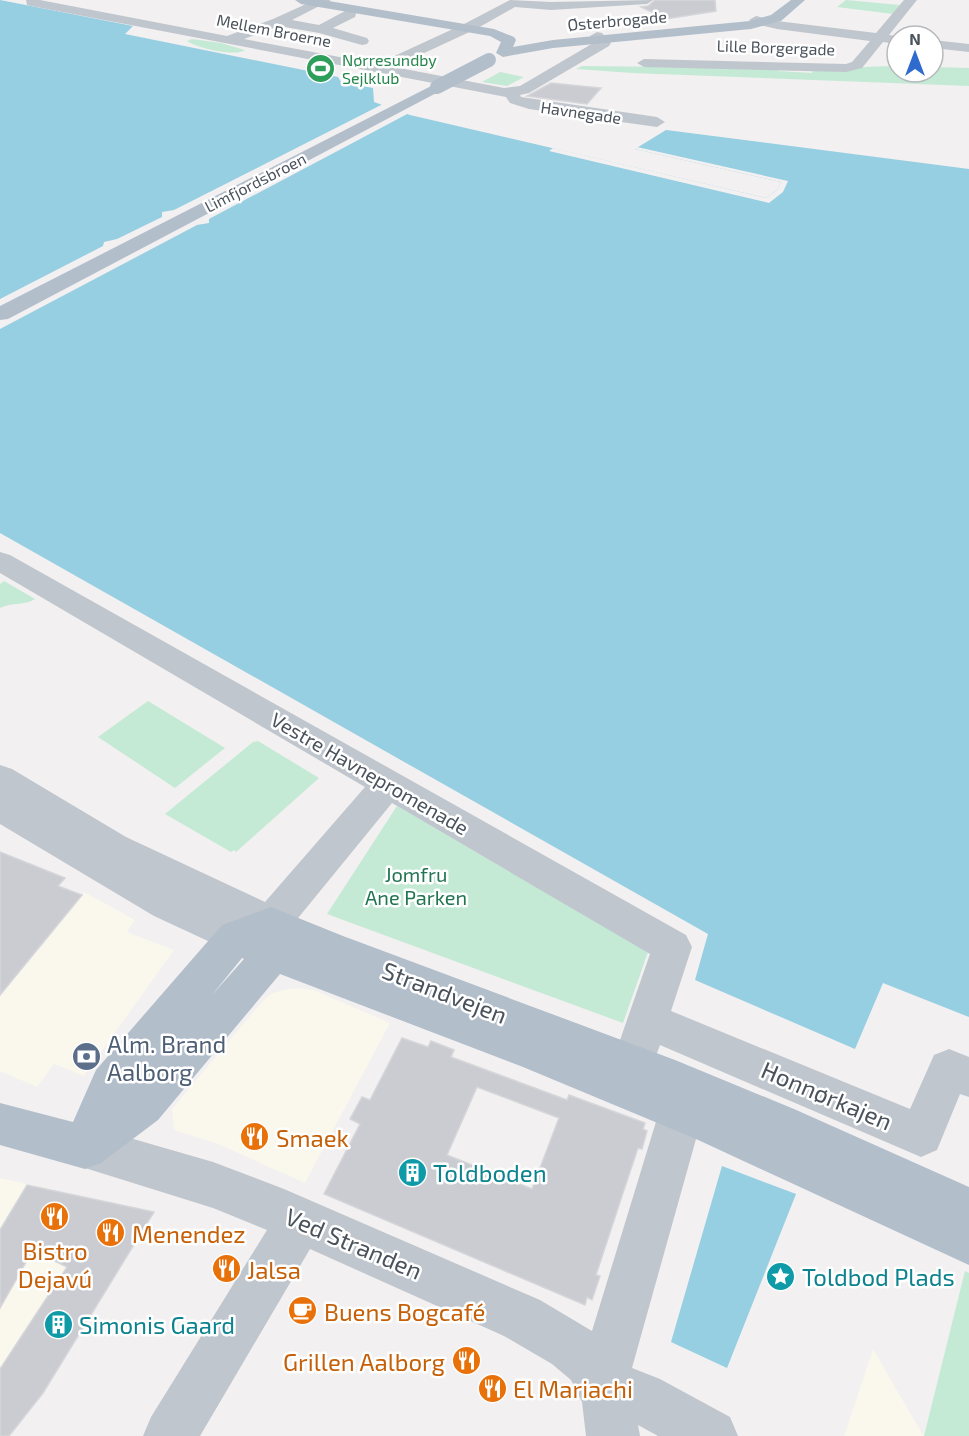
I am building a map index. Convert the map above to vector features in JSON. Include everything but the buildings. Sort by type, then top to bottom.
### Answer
[{"type":"main road","points":[[301,0],[504,32],[517,38],[513,45]]},
{"type":"main road","name":"Østerbrogade","points":[[760,21],[789,0]]},
{"type":"main road","name":"Østerbrogade","points":[[513,45],[545,45],[594,38],[719,29],[776,18],[800,0]]},
{"type":"main road","points":[[470,27],[504,37],[513,45],[594,38]]},
{"type":"main road","name":"Limfjordsbroen","points":[[0,314],[513,45]]},
{"type":"main road","points":[[86,1147],[142,1105],[260,938]]},
{"type":"main road","name":"Strandvejen","points":[[260,938],[329,948],[633,1064],[685,1098]]},
{"type":"main road","name":"Strandvejen","points":[[260,938],[533,1050],[685,1098],[898,1191]]},
{"type":"main road","name":"Ved Stranden","points":[[0,1124],[86,1147]]},
{"type":"main road","points":[[898,1191],[969,1210]]},
{"type":"main road","points":[[898,1191],[969,1241]]},
{"type":"street","points":[[379,69],[470,27],[513,2],[551,6],[647,0]]},
{"type":"street","name":"Lille Borgergade","points":[[644,63],[846,68],[857,65],[911,0]]},
{"type":"street","name":"Mellem Broerne","points":[[33,1],[511,93]]},
{"type":"street","points":[[228,40],[324,2]]},
{"type":"street","points":[[321,29],[350,14]]},
{"type":"street","points":[[760,21],[885,39]]},
{"type":"street","points":[[278,22],[321,29],[362,41]]},
{"type":"street","points":[[511,93],[524,90],[604,44],[594,38]]},
{"type":"street","points":[[945,45],[969,48]]},
{"type":"street","name":"Havnegade","points":[[511,93],[515,100],[529,105],[657,122]]},
{"type":"street","name":"Vestre Havnepromenade","points":[[0,561],[672,947],[647,1020]]},
{"type":"street","name":"Strandvejen","points":[[0,778],[260,938]]},
{"type":"street","points":[[260,938],[388,783]]},
{"type":"street","name":"Strandvejen","points":[[0,807],[168,905],[260,938]]},
{"type":"street","points":[[633,1064],[647,1020]]},
{"type":"street","name":"Honnørkajen","points":[[647,1020],[921,1135],[949,1069],[969,1077]]},
{"type":"street","points":[[613,1436],[612,1413],[602,1381],[685,1098]]},
{"type":"street","name":"Ved Stranden","points":[[86,1147],[213,1185],[300,1220],[522,1318],[570,1346],[589,1362],[602,1381]]},
{"type":"street","points":[[170,1436],[300,1220]]},
{"type":"street","points":[[602,1381],[641,1398],[711,1436]]},
{"type":"shaded area","points":[[0,852],[65,878],[59,886],[82,895],[84,892],[135,920],[127,932],[174,950],[84,1076],[54,1064],[37,1087],[0,1071]]},
{"type":"shaded area","points":[[299,988],[314,990],[390,1023],[305,1183],[218,1144],[174,1130],[172,1109],[269,995],[282,990]]},
{"type":"shaded area","name":"Simonis Gaard","points":[[0,1178],[154,1212],[43,1393],[9,1436],[0,1436]]},
{"type":"shaded area","points":[[873,1349],[923,1435],[924,1436],[844,1436]]},
{"type":"green space","points":[[846,0],[900,5],[893,14],[837,7]]},
{"type":"green space","points":[[192,39],[221,43],[245,50],[233,53],[216,51],[187,41]]},
{"type":"green space","points":[[582,66],[776,68],[778,71],[812,73],[813,69],[885,66],[885,83],[632,73],[576,69]]},
{"type":"green space","points":[[945,67],[969,68],[969,86],[917,84],[945,84]]},
{"type":"green space","points":[[500,72],[524,77],[507,86],[482,82]]},
{"type":"green space","points":[[4,581],[35,599],[27,603],[0,608],[0,584]]},
{"type":"green space","points":[[148,701],[225,748],[175,788],[98,737]]},
{"type":"green space","points":[[258,741],[319,778],[236,852],[234,850],[231,852],[165,814],[253,742]]},
{"type":"green space","name":"Jomfru Ane Parken","points":[[397,806],[648,952],[623,1023],[327,914]]},
{"type":"green space","points":[[965,1271],[969,1273],[969,1436],[924,1436]]},
{"type":"water","points":[[0,0],[133,26],[125,34],[338,77],[341,82],[373,88],[374,102],[410,115],[766,198],[777,190],[781,182],[635,149],[666,130],[969,169],[969,1017],[883,983],[855,1049],[695,980],[708,934],[0,533]]},
{"type":"water","points":[[722,1166],[796,1194],[727,1368],[671,1342]]},
{"type":"pier","points":[[385,103],[411,112],[209,219],[209,223],[197,225],[0,329],[0,299],[103,246],[104,242],[117,239],[162,217],[162,212],[174,210]]},
{"type":"pier","points":[[637,147],[788,181],[783,192],[769,203],[549,151],[553,148],[766,198],[777,190],[781,182],[635,149]]},
{"type":"place","name":"Nørresundby Sejlklub","points":[[321,68]]},
{"type":"place","name":"Alm. Brand Aalborg","points":[[86,1057]]},
{"type":"place","name":"Smaek","points":[[255,1137]]},
{"type":"place","name":"Toldboden","points":[[412,1172]]},
{"type":"place","name":"Bistro Dejavú","points":[[55,1217]]},
{"type":"place","name":"Menendez","points":[[111,1233]]},
{"type":"place","name":"Jalsa","points":[[226,1269]]},
{"type":"place","name":"Toldbod Plads","points":[[781,1276]]},
{"type":"place","name":"Buens Bogcafé","points":[[303,1311]]},
{"type":"place","name":"Simonis Gaard","points":[[58,1324]]},
{"type":"place","name":"Grillen Aalborg","points":[[466,1361]]},
{"type":"place","name":"El Mariachi","points":[[492,1388]]}]
